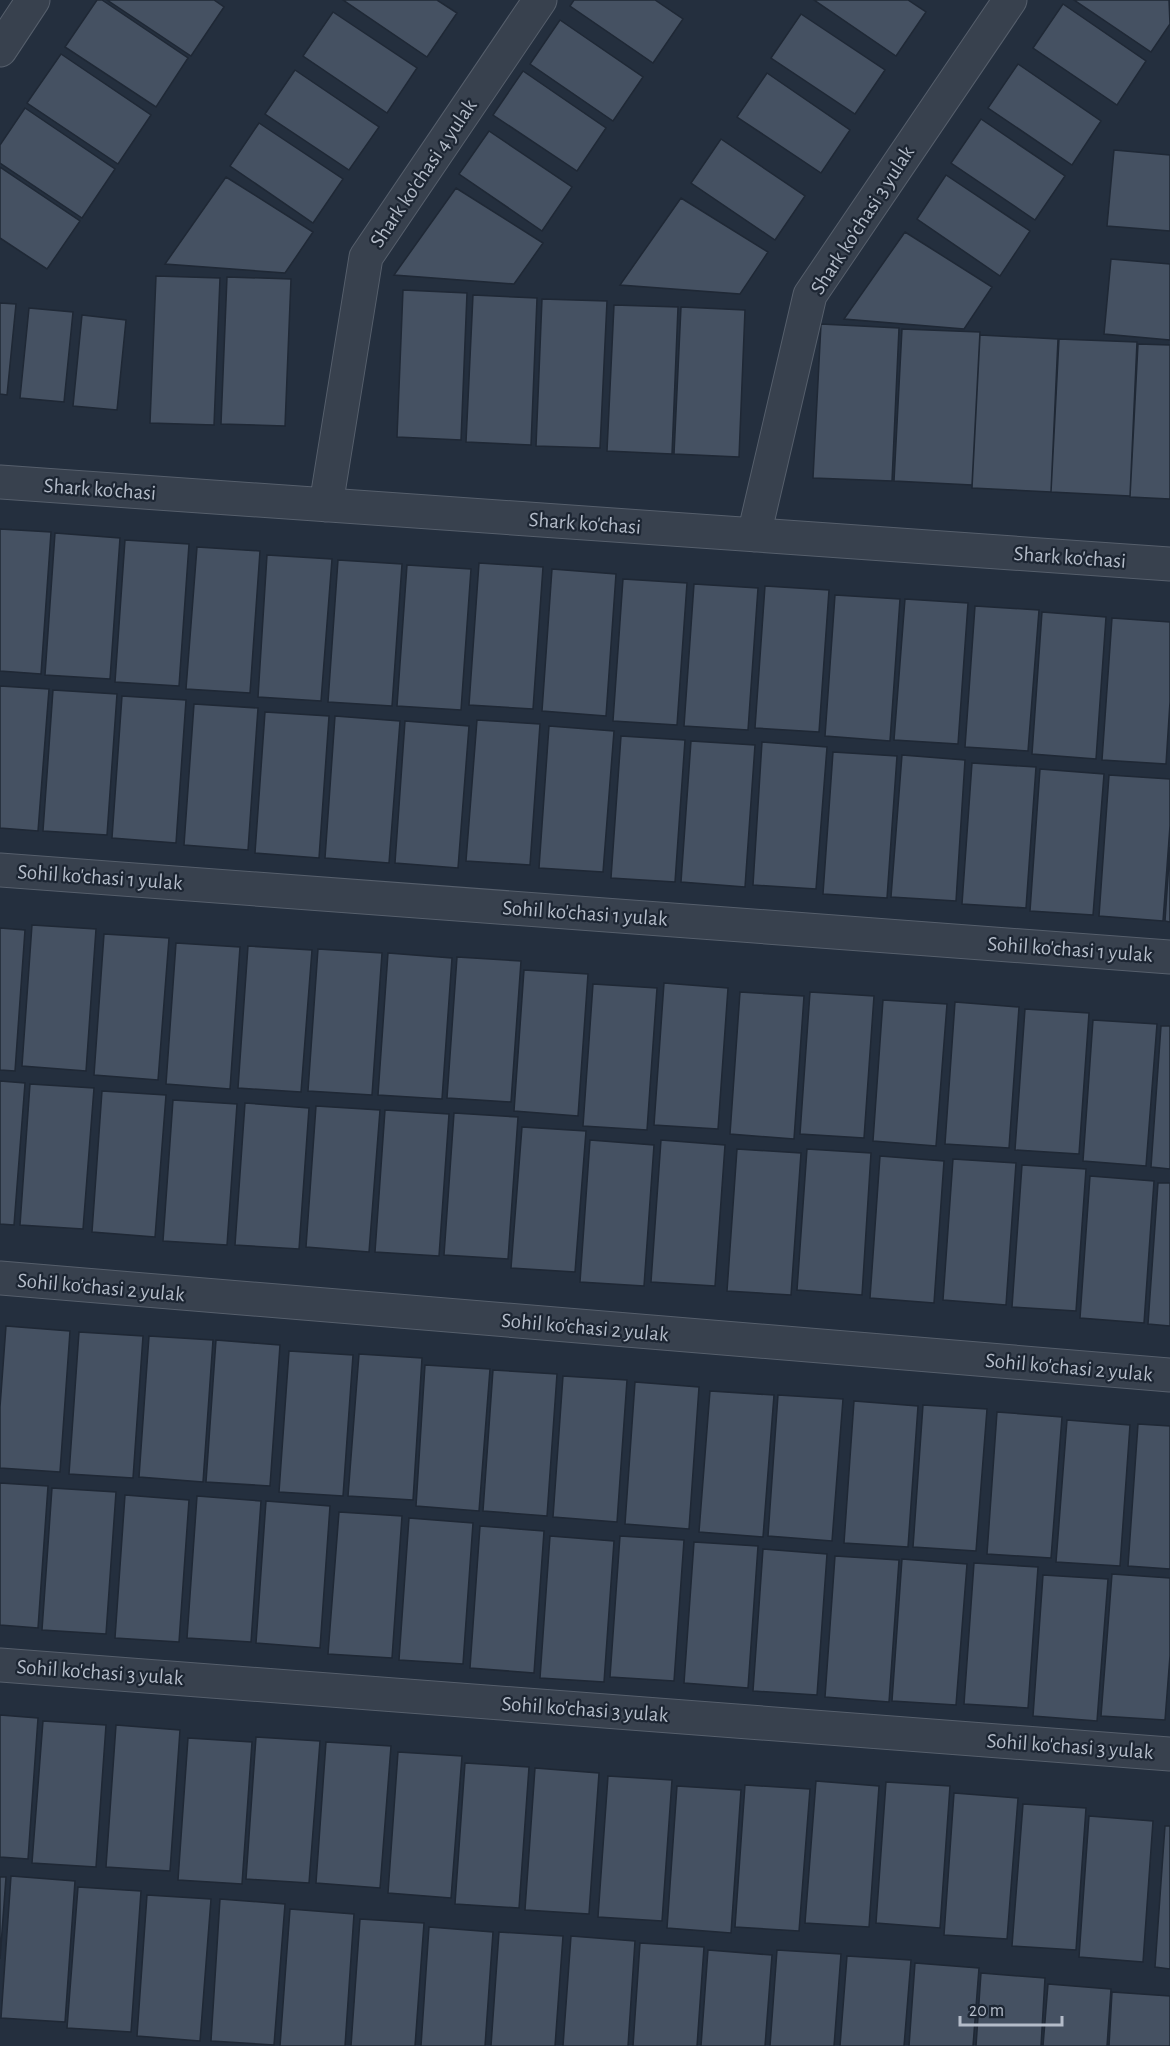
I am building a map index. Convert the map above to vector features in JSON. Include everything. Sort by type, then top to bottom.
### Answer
[{"type":"street","points":[[0,50],[33,0]]},
{"type":"street","name":"Shark ko'chasi 4 yulak","points":[[326,505],[366,257],[540,0]]},
{"type":"street","name":"Shark ko'chasi 3 yulak","points":[[754,535],[810,295],[1010,0]]},
{"type":"street","name":"Shark ko'chasi","points":[[0,482],[1170,564]]},
{"type":"street","name":"Sohil ko'chasi 1 yulak","points":[[0,870],[1170,957]]},
{"type":"street","name":"Sohil ko'chasi 2 yulak","points":[[0,1278],[1170,1375]]},
{"type":"street","name":"Sohil ko'chasi 3 yulak","points":[[0,1665],[1170,1754]]},
{"type":"building","points":[[97,0],[102,0],[188,58],[156,107],[65,47]]},
{"type":"building","points":[[107,0],[214,0],[224,7],[191,56]]},
{"type":"building","points":[[343,0],[437,0],[457,13],[427,57]]},
{"type":"building","points":[[574,0],[655,0],[683,19],[653,63],[570,6]]},
{"type":"building","points":[[814,0],[908,0],[926,12],[896,56]]},
{"type":"building","points":[[1074,0],[1169,0],[1170,24],[1151,52]]},
{"type":"building","points":[[1063,4],[1146,61],[1117,105],[1033,48]]},
{"type":"building","points":[[333,12],[417,68],[387,113],[303,56]]},
{"type":"building","points":[[801,14],[885,70],[855,114],[771,58]]},
{"type":"building","points":[[560,20],[643,77],[613,121],[530,64]]},
{"type":"building","points":[[61,54],[151,115],[118,164],[27,103]]},
{"type":"building","points":[[1018,64],[1101,121],[1072,165],[988,108]]},
{"type":"building","points":[[295,70],[379,127],[349,170],[265,114]]},
{"type":"building","points":[[523,71],[606,128],[577,171],[493,115]]},
{"type":"building","points":[[767,73],[850,130],[821,173],[737,117]]},
{"type":"building","points":[[25,108],[115,169],[82,218],[0,163],[0,145]]},
{"type":"building","points":[[981,119],[1065,176],[1035,220],[951,163]]},
{"type":"building","points":[[259,123],[343,179],[313,223],[230,166]]},
{"type":"building","points":[[489,131],[572,187],[542,231],[459,174]]},
{"type":"building","points":[[721,139],[805,196],[775,240],[691,183]]},
{"type":"building","points":[[1114,150],[1170,155],[1170,231],[1107,226]]},
{"type":"building","points":[[0,167],[80,221],[47,269],[0,238]]},
{"type":"building","points":[[946,175],[1030,231],[1000,276],[917,219]]},
{"type":"building","points":[[226,177],[313,232],[285,273],[165,264]]},
{"type":"building","points":[[456,188],[543,243],[514,284],[394,275]]},
{"type":"building","points":[[681,198],[768,252],[740,294],[620,285]]},
{"type":"building","points":[[905,232],[992,287],[964,329],[844,319]]},
{"type":"building","points":[[1111,259],[1170,264],[1170,340],[1104,334]]},
{"type":"building","points":[[156,276],[220,278],[214,425],[150,423]]},
{"type":"building","points":[[227,277],[291,279],[285,426],[221,424]]},
{"type":"building","points":[[403,290],[467,293],[461,440],[397,437]]},
{"type":"building","points":[[473,295],[537,298],[531,445],[466,442]]},
{"type":"building","points":[[542,299],[607,301],[600,448],[536,446]]},
{"type":"building","points":[[0,303],[16,304],[7,395],[0,394]]},
{"type":"building","points":[[614,305],[678,307],[672,454],[607,451]]},
{"type":"building","points":[[681,307],[745,310],[739,457],[674,454]]},
{"type":"building","points":[[29,308],[73,312],[64,402],[20,398]]},
{"type":"building","points":[[82,315],[126,320],[117,410],[73,406]]},
{"type":"building","points":[[821,324],[899,328],[892,481],[813,478]]},
{"type":"building","points":[[902,329],[980,332],[972,485],[894,481]]},
{"type":"building","points":[[980,335],[1058,339],[1051,492],[972,488]]},
{"type":"building","points":[[1059,339],[1137,342],[1130,496],[1051,492]]},
{"type":"building","points":[[1138,344],[1170,345],[1170,499],[1130,497]]},
{"type":"building","points":[[0,529],[51,532],[41,674],[0,671]]},
{"type":"building","points":[[55,533],[120,538],[110,679],[45,675]]},
{"type":"building","points":[[125,540],[189,544],[179,686],[115,682]]},
{"type":"building","points":[[197,547],[260,551],[250,693],[186,689]]},
{"type":"building","points":[[267,555],[332,559],[321,701],[258,697]]},
{"type":"building","points":[[338,560],[402,564],[392,706],[328,702]]},
{"type":"building","points":[[479,563],[543,567],[533,709],[469,705]]},
{"type":"building","points":[[407,565],[471,569],[461,710],[397,706]]},
{"type":"building","points":[[552,569],[616,574],[606,716],[542,711]]},
{"type":"building","points":[[623,579],[687,583],[677,725],[613,721]]},
{"type":"building","points":[[694,584],[758,588],[748,730],[684,726]]},
{"type":"building","points":[[765,586],[829,590],[819,732],[755,728]]},
{"type":"building","points":[[835,595],[900,599],[890,741],[825,736]]},
{"type":"building","points":[[905,599],[968,603],[958,744],[894,740]]},
{"type":"building","points":[[975,606],[1039,610],[1028,751],[965,747]]},
{"type":"building","points":[[1042,612],[1106,617],[1096,759],[1032,754]]},
{"type":"building","points":[[1112,618],[1170,622],[1170,702],[1166,764],[1102,760]]},
{"type":"building","points":[[0,686],[49,689],[38,831],[0,828]]},
{"type":"building","points":[[53,690],[117,694],[107,835],[43,831]]},
{"type":"building","points":[[122,696],[186,700],[176,843],[112,838]]},
{"type":"building","points":[[194,704],[258,708],[248,850],[184,845]]},
{"type":"building","points":[[265,712],[329,716],[319,858],[255,853]]},
{"type":"building","points":[[335,716],[400,721],[389,863],[325,858]]},
{"type":"building","points":[[477,720],[540,724],[530,865],[466,861]]},
{"type":"building","points":[[405,721],[469,726],[458,868],[395,863]]},
{"type":"building","points":[[549,726],[614,731],[603,872],[539,868]]},
{"type":"building","points":[[621,736],[685,740],[675,882],[611,878]]},
{"type":"building","points":[[691,741],[755,745],[745,887],[681,882]]},
{"type":"building","points":[[762,742],[827,747],[816,889],[753,885]]},
{"type":"building","points":[[833,752],[897,756],[887,898],[823,894]]},
{"type":"building","points":[[902,755],[965,760],[956,901],[891,897]]},
{"type":"building","points":[[972,763],[1036,767],[1026,908],[962,904]]},
{"type":"building","points":[[1040,769],[1104,774],[1093,915],[1030,911]]},
{"type":"building","points":[[1109,775],[1170,779],[1170,826],[1163,921],[1099,916]]},
{"type":"building","points":[[1170,847],[1170,922],[1165,921]]},
{"type":"building","points":[[32,925],[96,929],[86,1071],[22,1066]]},
{"type":"building","points":[[0,928],[25,930],[15,1071],[0,1070]]},
{"type":"building","points":[[104,934],[169,938],[158,1080],[94,1075]]},
{"type":"building","points":[[176,943],[240,947],[230,1089],[166,1084]]},
{"type":"building","points":[[248,946],[312,950],[301,1092],[238,1088]]},
{"type":"building","points":[[318,949],[382,953],[372,1095],[308,1091]]},
{"type":"building","points":[[388,953],[452,958],[442,1099],[378,1095]]},
{"type":"building","points":[[457,957],[521,961],[511,1102],[447,1098]]},
{"type":"building","points":[[524,970],[588,974],[578,1116],[514,1111]]},
{"type":"building","points":[[664,983],[728,988],[718,1129],[654,1125]]},
{"type":"building","points":[[593,984],[657,988],[647,1130],[583,1126]]},
{"type":"building","points":[[740,992],[804,996],[794,1139],[730,1134]]},
{"type":"building","points":[[810,992],[874,996],[864,1138],[800,1134]]},
{"type":"building","points":[[883,1000],[947,1004],[936,1146],[873,1141]]},
{"type":"building","points":[[955,1002],[1019,1007],[1009,1148],[945,1144]]},
{"type":"building","points":[[1025,1009],[1089,1013],[1079,1154],[1015,1150]]},
{"type":"building","points":[[1093,1020],[1157,1024],[1146,1166],[1083,1161]]},
{"type":"building","points":[[1161,1026],[1170,1026],[1170,1169],[1151,1167]]},
{"type":"building","points":[[0,1081],[25,1083],[14,1225],[0,1224]]},
{"type":"building","points":[[30,1084],[94,1088],[83,1229],[20,1225]]},
{"type":"building","points":[[102,1091],[166,1095],[155,1237],[92,1232]]},
{"type":"building","points":[[173,1100],[237,1104],[227,1245],[163,1241]]},
{"type":"building","points":[[245,1103],[309,1108],[299,1249],[235,1245]]},
{"type":"building","points":[[316,1106],[380,1110],[369,1252],[306,1247]]},
{"type":"building","points":[[385,1110],[449,1114],[439,1256],[375,1252]]},
{"type":"building","points":[[454,1113],[518,1117],[508,1259],[444,1255]]},
{"type":"building","points":[[522,1127],[586,1131],[575,1272],[511,1268]]},
{"type":"building","points":[[590,1140],[654,1145],[644,1286],[580,1282]]},
{"type":"building","points":[[661,1140],[725,1145],[715,1286],[651,1282]]},
{"type":"building","points":[[737,1149],[801,1153],[791,1295],[727,1291]]},
{"type":"building","points":[[807,1149],[871,1153],[862,1295],[797,1290]]},
{"type":"building","points":[[880,1156],[944,1161],[934,1303],[870,1298]]},
{"type":"building","points":[[953,1159],[1016,1163],[1006,1305],[943,1300]]},
{"type":"building","points":[[1022,1165],[1086,1169],[1076,1311],[1012,1307]]},
{"type":"building","points":[[1090,1176],[1154,1181],[1144,1323],[1080,1318]]},
{"type":"building","points":[[1158,1183],[1170,1183],[1170,1326],[1148,1324]]},
{"type":"building","points":[[6,1326],[70,1331],[60,1472],[0,1468],[0,1407]]},
{"type":"building","points":[[79,1332],[143,1336],[133,1478],[69,1474]]},
{"type":"building","points":[[149,1336],[213,1340],[203,1482],[139,1477]]},
{"type":"building","points":[[216,1340],[280,1345],[270,1486],[206,1482]]},
{"type":"building","points":[[289,1351],[353,1355],[343,1496],[279,1492]]},
{"type":"building","points":[[359,1354],[422,1358],[413,1500],[348,1496]]},
{"type":"building","points":[[425,1365],[490,1369],[479,1511],[416,1506]]},
{"type":"building","points":[[493,1370],[557,1374],[547,1516],[483,1511]]},
{"type":"building","points":[[563,1376],[627,1380],[617,1522],[553,1517]]},
{"type":"building","points":[[635,1382],[699,1387],[689,1529],[625,1524]]},
{"type":"building","points":[[710,1391],[774,1395],[763,1537],[699,1532]]},
{"type":"building","points":[[778,1395],[843,1399],[832,1541],[768,1536]]},
{"type":"building","points":[[854,1401],[918,1406],[908,1547],[844,1543]]},
{"type":"building","points":[[923,1405],[987,1409],[976,1551],[913,1547]]},
{"type":"building","points":[[997,1412],[1062,1417],[1051,1558],[987,1554]]},
{"type":"building","points":[[1067,1420],[1130,1425],[1120,1566],[1056,1562]]},
{"type":"building","points":[[1138,1424],[1170,1426],[1170,1569],[1128,1566]]},
{"type":"building","points":[[0,1483],[48,1486],[38,1628],[0,1625]]},
{"type":"building","points":[[52,1488],[116,1492],[106,1634],[42,1630]]},
{"type":"building","points":[[125,1495],[189,1500],[179,1642],[115,1638]]},
{"type":"building","points":[[197,1496],[261,1501],[251,1642],[187,1638]]},
{"type":"building","points":[[266,1501],[330,1506],[320,1648],[256,1643]]},
{"type":"building","points":[[339,1512],[402,1516],[392,1658],[328,1654]]},
{"type":"building","points":[[409,1518],[473,1523],[463,1664],[399,1660]]},
{"type":"building","points":[[480,1526],[544,1531],[534,1673],[470,1668]]},
{"type":"building","points":[[550,1536],[614,1541],[604,1682],[540,1678]]},
{"type":"building","points":[[620,1536],[684,1540],[674,1681],[610,1677]]},
{"type":"building","points":[[694,1542],[758,1546],[748,1688],[684,1683]]},
{"type":"building","points":[[763,1549],[827,1554],[817,1695],[753,1691]]},
{"type":"building","points":[[835,1556],[899,1560],[889,1702],[825,1697]]},
{"type":"building","points":[[902,1559],[967,1564],[956,1705],[892,1701]]},
{"type":"building","points":[[974,1563],[1038,1567],[1028,1708],[964,1704]]},
{"type":"building","points":[[1112,1574],[1170,1578],[1170,1656],[1165,1720],[1101,1716]]},
{"type":"building","points":[[1043,1575],[1108,1579],[1097,1721],[1033,1716]]},
{"type":"building","points":[[0,1715],[38,1718],[28,1859],[0,1857]]},
{"type":"building","points":[[43,1721],[106,1725],[96,1867],[32,1863]]},
{"type":"building","points":[[116,1725],[180,1730],[170,1871],[106,1867]]},
{"type":"building","points":[[256,1737],[320,1741],[309,1883],[246,1879]]},
{"type":"building","points":[[188,1738],[252,1742],[242,1884],[178,1880]]},
{"type":"building","points":[[326,1742],[391,1746],[380,1888],[316,1883]]},
{"type":"building","points":[[398,1752],[462,1756],[451,1898],[388,1893]]},
{"type":"building","points":[[465,1763],[529,1767],[519,1908],[455,1904]]},
{"type":"building","points":[[535,1768],[599,1773],[589,1914],[525,1910]]},
{"type":"building","points":[[608,1776],[672,1780],[662,1921],[598,1917]]},
{"type":"building","points":[[816,1781],[879,1786],[869,1927],[805,1923]]},
{"type":"building","points":[[886,1782],[950,1786],[940,1928],[876,1923]]},
{"type":"building","points":[[745,1785],[810,1789],[799,1931],[735,1927]]},
{"type":"building","points":[[677,1786],[741,1790],[731,1933],[667,1928]]},
{"type":"building","points":[[954,1793],[1018,1798],[1007,1939],[944,1935]]},
{"type":"building","points":[[1023,1804],[1086,1808],[1076,1950],[1012,1946]]},
{"type":"building","points":[[1089,1816],[1153,1821],[1143,1962],[1079,1957]]},
{"type":"building","points":[[1165,1826],[1170,1826],[1170,1969],[1155,1967]]},
{"type":"building","points":[[11,1876],[75,1881],[65,2022],[1,2018]]},
{"type":"building","points":[[0,1877],[6,1877],[0,1959]]},
{"type":"building","points":[[78,1887],[141,1891],[131,2032],[67,2028]]},
{"type":"building","points":[[147,1895],[211,1899],[200,2041],[137,2036]]},
{"type":"building","points":[[220,1899],[285,1904],[274,2045],[211,2041]]},
{"type":"building","points":[[290,1909],[354,1914],[345,2046],[280,2046]]},
{"type":"building","points":[[360,1919],[424,1923],[415,2046],[351,2046]]},
{"type":"building","points":[[429,1927],[493,1932],[485,2046],[421,2046]]},
{"type":"building","points":[[499,1932],[563,1936],[555,2046],[491,2046]]},
{"type":"building","points":[[571,1936],[635,1941],[628,2046],[563,2046]]},
{"type":"building","points":[[640,1943],[704,1947],[697,2046],[633,2046]]},
{"type":"building","points":[[708,1950],[772,1955],[765,2046],[701,2046]]},
{"type":"building","points":[[777,1950],[841,1954],[834,2046],[770,2046]]},
{"type":"building","points":[[847,1956],[911,1960],[904,2046],[840,2046]]},
{"type":"building","points":[[915,1963],[979,1968],[973,2046],[909,2046]]},
{"type":"building","points":[[981,1973],[1045,1978],[1041,2046],[976,2046]]},
{"type":"building","points":[[1048,1984],[1111,1989],[1107,2046],[1043,2046]]},
{"type":"building","points":[[1112,1992],[1170,1996],[1170,2046],[1109,2046]]}]
